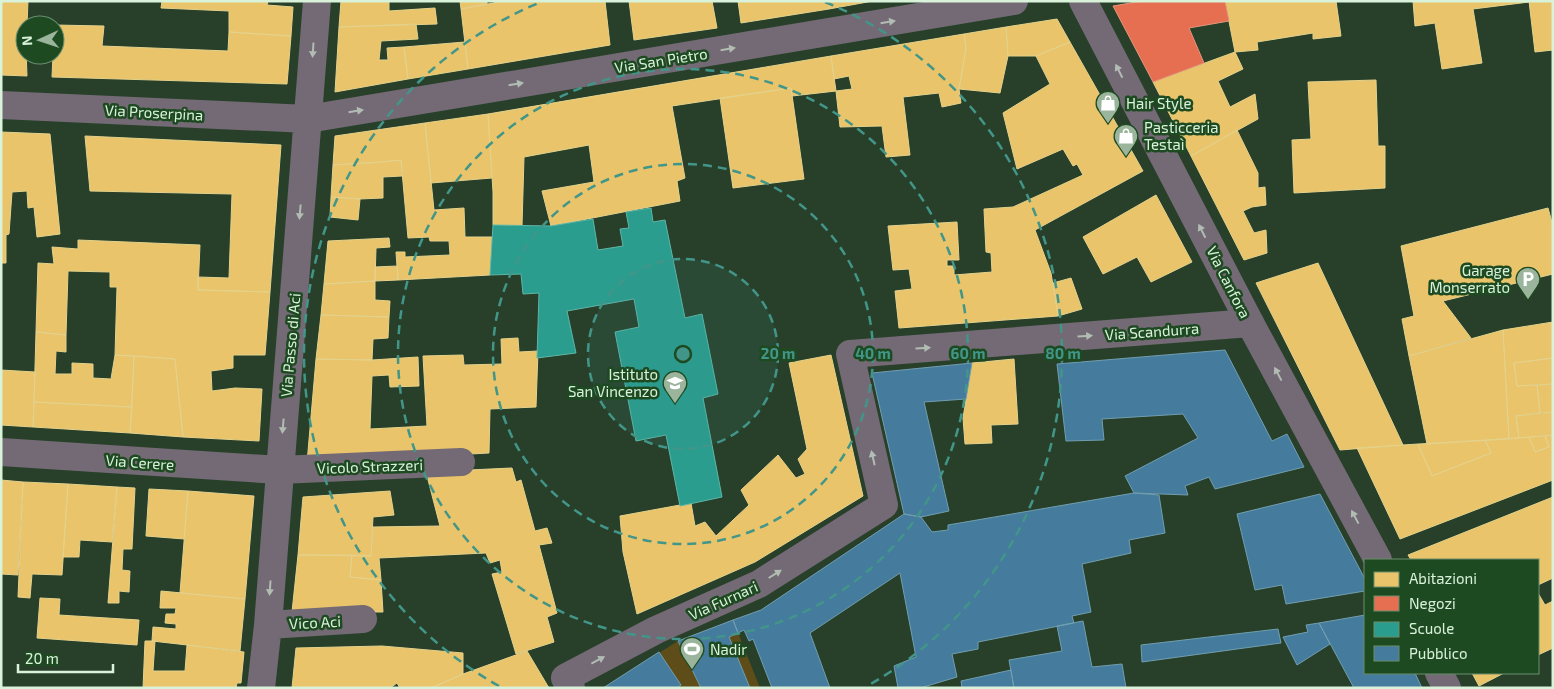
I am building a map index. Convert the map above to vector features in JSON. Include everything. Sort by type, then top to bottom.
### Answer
[{"type":"street","name":"Via Passo di Aci","points":[[261,688],[268,625],[317,1]]},
{"type":"street","name":"Via San Pietro","points":[[308,119],[1014,1]]},
{"type":"street","name":"Via Canfora","points":[[1083,1],[1250,323],[1377,559]]},
{"type":"street","name":"Via Proserpina","points":[[1,105],[308,119]]},
{"type":"street","name":"Via Scandurra","points":[[884,505],[850,354],[1250,323]]},
{"type":"street","name":"Via Cerere","points":[[1,452],[279,470]]},
{"type":"street","name":"Vicolo Strazzeri","points":[[279,470],[461,462]]},
{"type":"street","name":"Via Furnari","points":[[571,688],[565,678],[656,630],[759,584],[884,505]]},
{"type":"street","name":"Vico Aci","points":[[268,625],[363,619]]},
{"type":"street","points":[[1440,674],[1447,688]]},
{"type":"shaded area","name":"Nadir","points":[[733,620],[760,688],[603,688],[678,641]]},
{"type":"building: Abitazioni","points":[[1,1],[28,1],[27,15],[15,15],[15,65],[27,65],[27,76],[1,75]]},
{"type":"building: Abitazioni","points":[[162,1],[268,1],[267,5],[293,7],[291,36],[229,32],[229,11],[161,8]]},
{"type":"building: Abitazioni","points":[[341,1],[389,1],[389,11],[435,8],[437,24],[339,27]]},
{"type":"building: Abitazioni","points":[[460,1],[487,1],[487,4],[461,9]]},
{"type":"building: Abitazioni","points":[[504,1],[605,1],[610,45],[468,69],[461,9]]},
{"type":"building: Abitazioni","points":[[629,1],[712,1],[717,28],[634,40]]},
{"type":"building: Abitazioni","points":[[738,1],[829,1],[829,9],[741,23]]},
{"type":"building: Abitazioni","points":[[829,1],[873,1],[829,9]]},
{"type":"building: Abitazioni","points":[[1225,1],[1336,1],[1341,36],[1313,39],[1313,33],[1257,42],[1258,50],[1235,52]]},
{"type":"building: Abitazioni","points":[[1413,1],[1529,2],[1473,9],[1482,63],[1442,69],[1435,23],[1415,26]]},
{"type":"building: Abitazioni","points":[[1529,1],[1553,1],[1553,50],[1535,52]]},
{"type":"building: Abitazioni","points":[[1057,19],[1070,42],[1036,56],[1008,56],[1006,27]]},
{"type":"building: Abitazioni","points":[[416,24],[418,39],[381,41],[379,60],[388,60],[387,48],[404,47],[408,79],[335,92],[339,27]]},
{"type":"building: Abitazioni","points":[[65,25],[104,26],[102,46],[228,51],[229,32],[291,36],[287,84],[52,77],[53,65],[65,65]]},
{"type":"building: Abitazioni","points":[[1006,27],[1008,56],[1000,93],[959,89],[966,48],[964,34]]},
{"type":"building: Abitazioni","points":[[964,34],[966,48],[959,89],[961,103],[942,107],[939,93],[903,97],[910,155],[886,157],[882,126],[840,127],[836,91],[852,89],[849,76],[834,79],[831,56]]},
{"type":"building: Abitazioni","points":[[465,42],[468,69],[408,79],[404,47]]},
{"type":"building: Abitazioni","points":[[1070,42],[1143,171],[1035,230],[1051,273],[1058,316],[899,328],[895,291],[912,289],[909,269],[893,270],[888,226],[957,222],[959,260],[947,260],[947,266],[954,266],[954,275],[992,272],[991,253],[986,252],[984,209],[1013,207],[1083,175],[1077,164],[1073,166],[1063,149],[1017,169],[1003,113],[1050,84],[1036,56]]},
{"type":"building: Abitazioni","points":[[1235,52],[1243,69],[1218,81],[1230,107],[1255,94],[1258,119],[1191,156],[1153,82]]},
{"type":"building: Abitazioni","points":[[831,56],[836,91],[792,96],[791,88],[672,106],[685,178],[677,181],[680,201],[551,226],[542,191],[594,182],[589,145],[524,157],[522,226],[493,225],[488,114]]},
{"type":"building: Abitazioni","points":[[1376,80],[1378,146],[1385,146],[1385,188],[1294,193],[1292,140],[1311,139],[1308,82]]},
{"type":"building: Abitazioni","points":[[791,88],[804,179],[733,188],[720,98]]},
{"type":"building: Abitazioni","points":[[488,114],[492,178],[431,183],[425,123]]},
{"type":"building: Abitazioni","points":[[425,123],[434,210],[464,208],[465,237],[492,237],[490,275],[398,280],[396,252],[405,252],[405,257],[450,255],[449,241],[430,241],[429,237],[408,238],[401,160],[333,165],[335,136]]},
{"type":"building: Abitazioni","points":[[1237,130],[1258,173],[1258,188],[1265,187],[1266,205],[1252,207],[1243,211],[1254,233],[1266,230],[1267,253],[1244,260],[1191,156]]},
{"type":"building: Abitazioni","points":[[1,132],[50,134],[60,234],[37,237],[34,207],[28,208],[27,191],[12,192],[9,234],[6,235],[6,263],[1,263]]},
{"type":"building: Abitazioni","points":[[85,136],[281,145],[270,292],[198,290],[198,277],[229,278],[232,194],[90,191]]},
{"type":"building: Abitazioni","points":[[401,160],[402,176],[383,177],[383,198],[331,197],[333,165]]},
{"type":"building: Abitazioni","points":[[1156,195],[1192,262],[1151,282],[1137,257],[1103,274],[1083,237]]},
{"type":"building: Abitazioni","points":[[331,197],[360,199],[358,220],[330,217]]},
{"type":"building: Abitazioni","points":[[1548,208],[1553,226],[1553,274],[1443,301],[1471,338],[1409,356],[1402,319],[1414,316],[1401,246]]},
{"type":"building: Abitazioni","points":[[389,238],[390,247],[376,248],[375,281],[324,284],[328,241]]},
{"type":"building: Abitazioni","points":[[78,240],[200,245],[198,290],[270,292],[265,355],[233,355],[233,368],[211,371],[212,391],[235,388],[262,389],[259,441],[183,437],[175,359],[115,355],[117,287],[110,287],[110,272],[68,271],[66,335],[36,332],[38,263],[54,264],[52,247],[78,249]]},
{"type":"building: Abitazioni","points":[[1318,263],[1403,445],[1340,450],[1256,283]]},
{"type":"building: Abitazioni","points":[[397,266],[398,280],[375,281],[375,267]]},
{"type":"building: Abitazioni","points":[[1071,278],[1082,309],[1058,316],[1053,283]]},
{"type":"building: Abitazioni","points":[[375,281],[375,300],[390,301],[389,317],[321,315],[324,284]]},
{"type":"building: Abitazioni","points":[[321,315],[389,317],[388,338],[373,339],[372,360],[316,359]]},
{"type":"building: Abitazioni","points":[[1553,322],[1553,358],[1514,363],[1517,386],[1537,385],[1540,413],[1516,416],[1519,438],[1509,439],[1503,330]]},
{"type":"building: Abitazioni","points":[[1503,330],[1509,439],[1427,444],[1409,356]]},
{"type":"building: Abitazioni","points":[[36,332],[66,335],[66,352],[56,351],[55,374],[72,374],[72,363],[93,364],[93,378],[111,379],[115,355],[134,356],[132,407],[34,402]]},
{"type":"building: Abitazioni","points":[[518,338],[519,352],[538,351],[536,407],[490,409],[489,453],[307,463],[316,359],[372,360],[418,357],[419,386],[390,387],[389,375],[372,376],[370,429],[427,426],[423,356],[463,355],[464,365],[502,364],[501,339]]},
{"type":"building: Abitazioni","points":[[831,355],[863,496],[755,562],[637,614],[623,552],[620,516],[691,503],[695,526],[705,522],[716,536],[749,505],[741,490],[778,455],[796,478],[805,474],[798,459],[807,449],[789,363]]},
{"type":"building: Abitazioni","points":[[134,356],[175,359],[183,437],[130,433]]},
{"type":"building: Abitazioni","points":[[1553,358],[1553,384],[1517,386],[1514,363]]},
{"type":"building: Abitazioni","points":[[1014,359],[1018,424],[991,425],[992,443],[965,444],[963,418],[972,363]]},
{"type":"building: Abitazioni","points":[[1,370],[35,372],[33,427],[1,425]]},
{"type":"building: Abitazioni","points":[[1553,384],[1553,412],[1540,413],[1537,385]]},
{"type":"building: Abitazioni","points":[[34,402],[132,407],[130,433],[33,427]]},
{"type":"building: Abitazioni","points":[[1553,412],[1553,435],[1519,438],[1516,416]]},
{"type":"building: Abitazioni","points":[[1553,435],[1553,480],[1400,539],[1357,448],[1418,444],[1432,476],[1491,453],[1485,440],[1529,437],[1535,452],[1549,447],[1545,436]]},
{"type":"building: Abitazioni","points":[[1545,436],[1549,447],[1535,452],[1529,437]]},
{"type":"building: Abitazioni","points":[[1485,440],[1491,453],[1432,476],[1418,444]]},
{"type":"building: Abitazioni","points":[[512,468],[516,482],[521,480],[535,531],[547,528],[552,543],[539,545],[557,613],[547,617],[554,642],[516,654],[492,574],[502,572],[500,560],[490,563],[486,553],[379,558],[381,580],[350,577],[352,555],[371,556],[373,527],[440,526],[426,472]]},
{"type":"building: Abitazioni","points":[[1,480],[23,482],[18,575],[1,574]]},
{"type":"building: Abitazioni","points":[[23,482],[68,484],[62,575],[32,574],[30,598],[18,597]]},
{"type":"building: Abitazioni","points":[[68,484],[117,487],[112,542],[80,540],[79,557],[63,557]]},
{"type":"building: Abitazioni","points":[[117,487],[135,488],[132,549],[123,549],[122,570],[130,571],[129,592],[119,591],[119,603],[108,603]]},
{"type":"building: Abitazioni","points":[[149,489],[188,491],[184,539],[146,536]]},
{"type":"building: Abitazioni","points":[[188,491],[254,496],[245,599],[180,593]]},
{"type":"building: Abitazioni","points":[[390,491],[394,515],[373,517],[371,556],[298,555],[303,497]]},
{"type":"building: Abitazioni","points":[[1553,497],[1553,570],[1551,571],[1553,578],[1539,585],[1539,559],[1410,559],[1408,555]]},
{"type":"building: Abitazioni","points":[[298,555],[352,555],[350,577],[381,580],[383,612],[292,612]]},
{"type":"building: Abitazioni","points":[[161,591],[245,599],[240,651],[152,641],[153,627],[176,629],[176,624],[165,623],[166,614],[175,614],[176,608],[160,608]]},
{"type":"building: Abitazioni","points":[[1539,595],[1545,605],[1553,601],[1553,648],[1539,655]]},
{"type":"building: Abitazioni","points":[[40,598],[60,599],[59,615],[139,620],[137,645],[37,638]]},
{"type":"building: Abitazioni","points":[[145,641],[155,641],[153,671],[185,671],[187,645],[244,652],[241,683],[237,683],[236,688],[143,688]]},
{"type":"building: Abitazioni","points":[[382,646],[463,653],[463,674],[431,688],[400,688],[397,683],[390,688],[292,688],[296,648]]},
{"type":"building: Abitazioni","points":[[527,651],[549,688],[431,688],[463,674]]},
{"type":"building: Abitazioni","points":[[1473,674],[1502,674],[1479,686]]},
{"type":"building: Negozi","points":[[1142,1],[1225,1],[1229,21],[1189,28],[1204,63],[1153,82],[1113,6]]},
{"type":"building: Scuole","points":[[651,208],[653,222],[665,220],[685,318],[702,314],[718,394],[703,398],[722,497],[680,506],[666,435],[636,441],[615,332],[639,327],[634,299],[567,311],[576,353],[537,358],[539,293],[523,294],[521,274],[490,275],[493,225],[551,226],[593,219],[598,250],[623,246],[620,229],[629,228],[626,212]]},
{"type":"building: Pubblico","points":[[1225,350],[1272,441],[1287,434],[1304,467],[1215,489],[1209,477],[1185,486],[1188,495],[1134,493],[1125,476],[1198,438],[1183,414],[1102,419],[1104,440],[1066,441],[1057,364]]},
{"type":"building: Pubblico","points":[[972,363],[966,399],[924,402],[949,511],[921,517],[904,514],[872,373]]},
{"type":"building: Pubblico","points":[[1134,493],[1159,495],[1165,533],[1129,540],[1131,553],[1082,564],[1091,612],[1072,616],[1074,623],[978,642],[978,649],[952,654],[957,677],[920,688],[898,688],[894,666],[916,657],[900,573],[810,633],[830,688],[772,688],[753,639],[749,641],[744,630],[738,633],[733,620],[761,610],[904,514],[921,517],[932,532],[948,530],[948,525]]},
{"type":"building: Pubblico","points":[[1320,494],[1364,577],[1364,591],[1286,604],[1282,585],[1255,590],[1237,514]]},
{"type":"building: Pubblico","points":[[1364,615],[1364,674],[1415,674],[1422,688],[1354,688],[1319,623]]},
{"type":"building: Pubblico","points":[[733,620],[738,633],[729,637],[750,688],[701,688],[678,641]]},
{"type":"building: Pubblico","points":[[1083,621],[1092,667],[1122,664],[1126,688],[1014,688],[1009,660],[1062,651],[1057,626]]},
{"type":"building: Pubblico","points":[[1319,623],[1330,644],[1297,665],[1283,637],[1308,632],[1306,625]]},
{"type":"building: Pubblico","points":[[1278,629],[1281,643],[1142,662],[1141,645]]},
{"type":"building: Pubblico","points":[[659,652],[681,685],[677,688],[603,688]]},
{"type":"building: Pubblico","points":[[1011,670],[1014,688],[962,688],[961,681]]},
{"type":"place","name":"Hair Style","points":[[1108,124]]},
{"type":"place","name":"Pasticceria Testaì","points":[[1126,157]]},
{"type":"place","name":"Garage Monserrato","points":[[1528,300]]},
{"type":"place","name":"Istituto San Vincenzo","points":[[675,404]]},
{"type":"place","name":"Nadir","points":[[692,670]]}]
